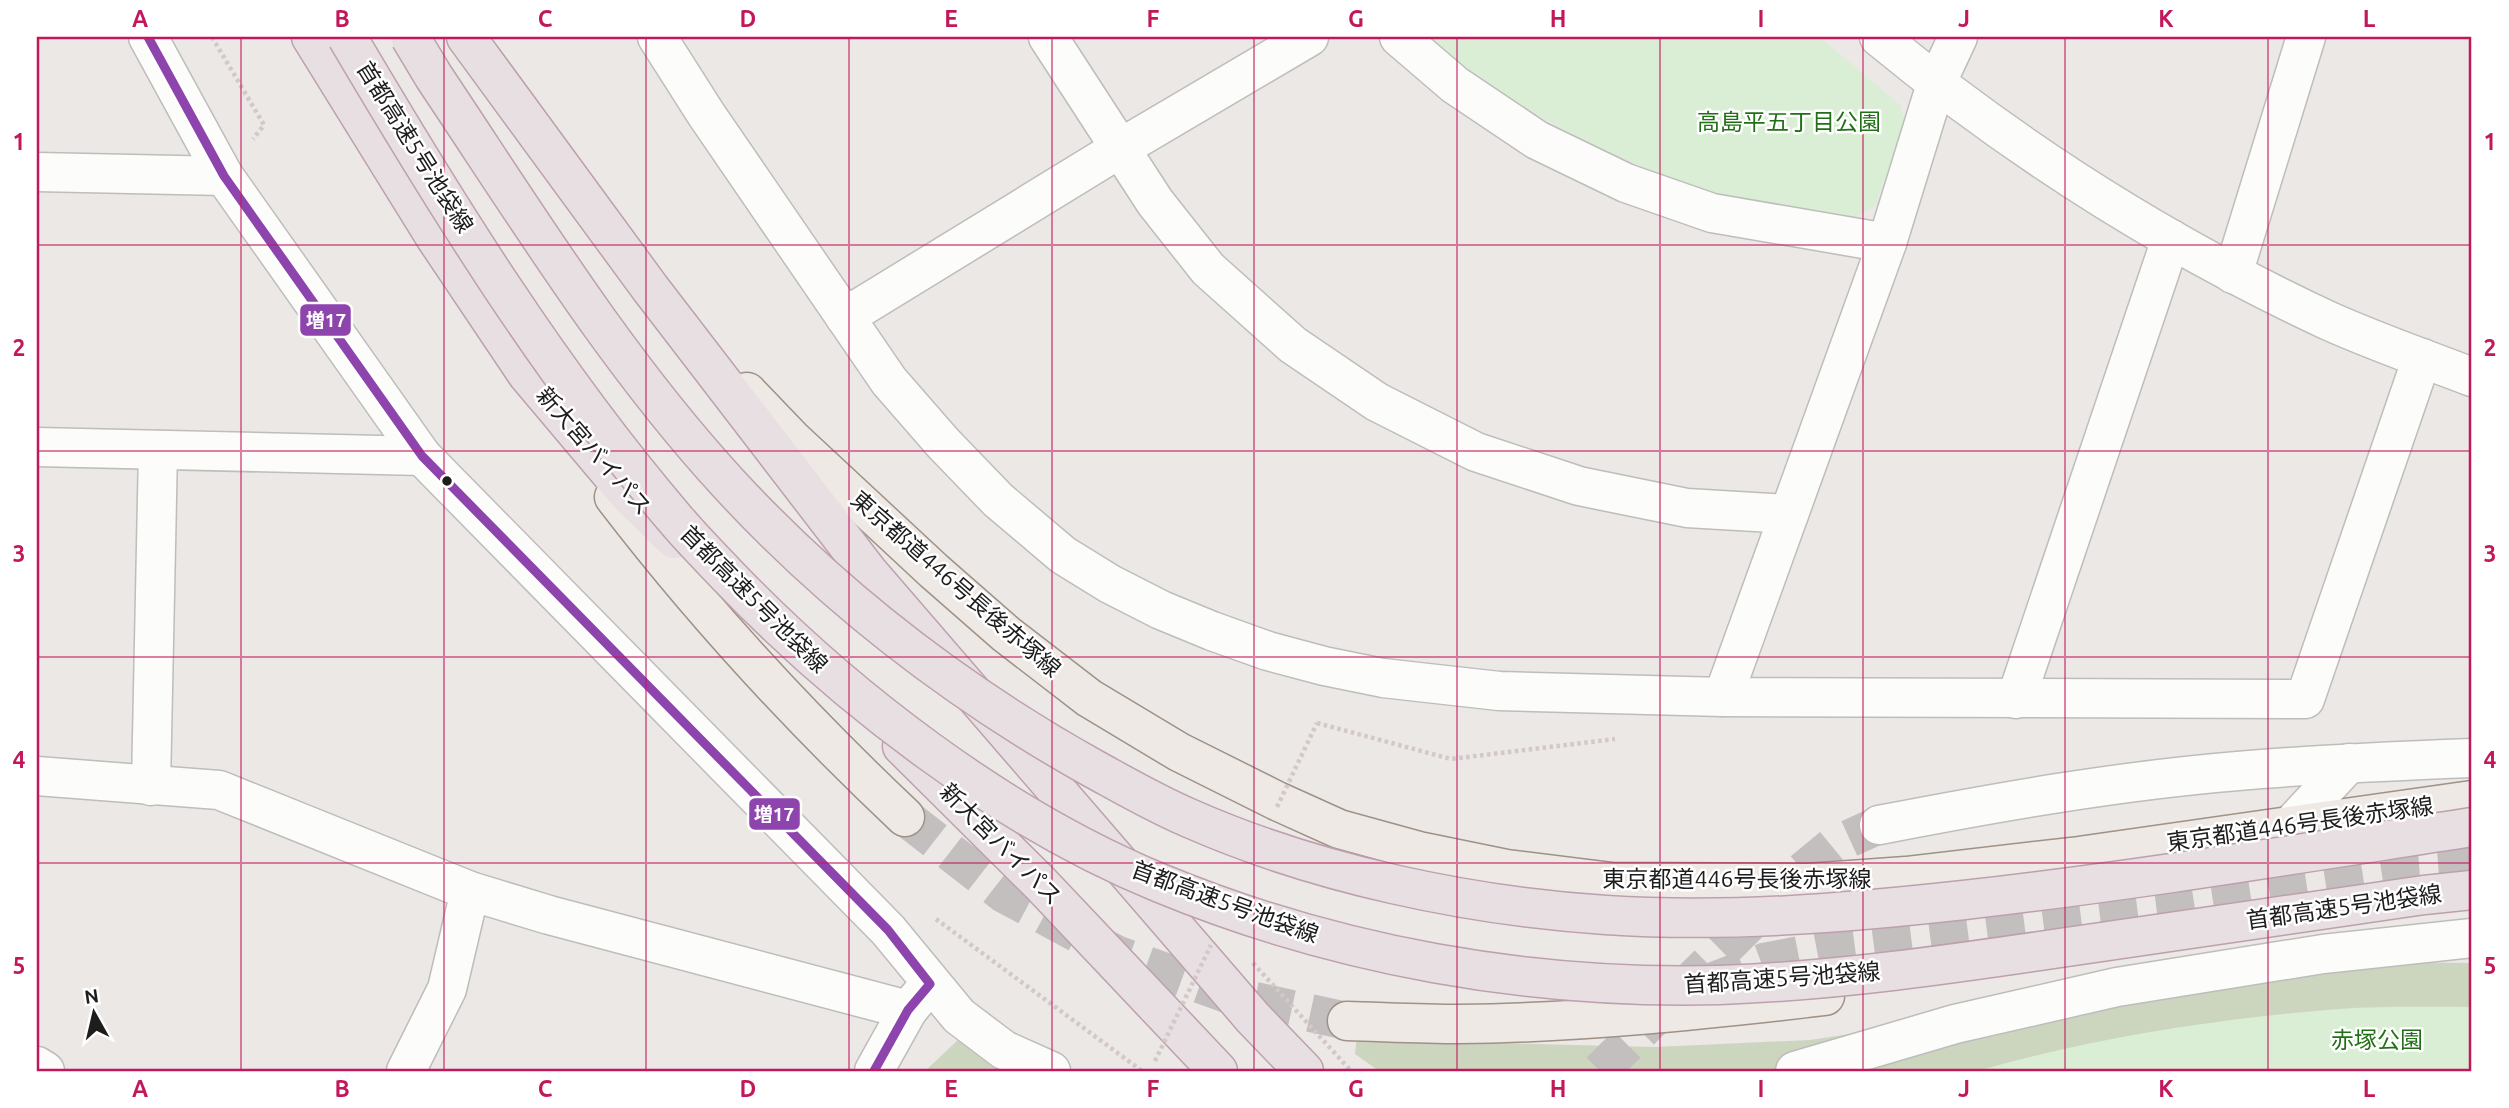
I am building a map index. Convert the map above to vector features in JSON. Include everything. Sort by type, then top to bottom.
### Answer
[{"type":"highway","name":"新大宮バイパス","points":[[311,37],[435,237],[527,374],[629,495],[729,595],[831,680],[929,771],[1049,892],[1218,1071]]},
{"type":"highway","name":"首都高速5号池袋線","points":[[347,37],[460,221],[549,355],[678,524],[831,675],[913,738],[1036,821],[1159,883],[1282,926],[1380,953],[1466,969],[1550,979],[1723,985],[1929,967],[2472,890]]},
{"type":"highway","points":[[410,37],[597,323],[729,484],[882,628],[945,676],[1008,719],[1069,755],[1135,792],[1202,824],[1315,863],[1411,888],[1499,904],[1608,915],[1721,917],[1898,906],[2080,887],[2472,827]]},
{"type":"highway","points":[[466,37],[650,288],[869,573],[1253,1018],[1304,1071]]},
{"type":"main road","name":"東京都道446号長後赤塚線","points":[[650,288],[792,439],[1006,634],[1089,698],[1179,752],[1339,828],[1419,851],[1507,869],[1612,883],[1808,883],[1906,876],[2079,856],[2472,800]]},
{"type":"main road","points":[[527,374],[594,472],[655,550],[788,702],[905,817]]},
{"type":"main road","points":[[1347,1021],[1461,1024],[1719,1008],[1891,988],[2434,910],[2472,907]]},
{"type":"street","points":[[148,37],[224,176],[422,456],[888,930],[919,997]]},
{"type":"street","points":[[657,37],[706,114],[889,381],[998,500],[1063,555],[1110,584],[1161,610],[1268,651],[1383,678],[1499,691],[1723,697],[2305,699],[2422,358]]},
{"type":"street","points":[[1048,37],[1155,202],[1208,269],[1293,345],[1377,402],[1476,453],[1579,486],[1686,508],[1789,514]]},
{"type":"street","points":[[845,317],[1119,149],[1309,37]]},
{"type":"street","points":[[1399,37],[1455,85],[1537,140],[1626,183],[1712,213],[1887,243]]},
{"type":"street","points":[[1879,37],[1936,84],[2102,198],[2171,239],[2234,274],[2332,322],[2472,377]]},
{"type":"street","points":[[1723,697],[1887,243],[1936,84],[1958,37]]},
{"type":"street","points":[[2234,274],[2306,37]]},
{"type":"street","points":[[37,172],[224,176]]},
{"type":"street","points":[[2016,699],[2171,239]]},
{"type":"street","points":[[37,447],[422,456]]},
{"type":"street","points":[[151,786],[158,450]]},
{"type":"street","points":[[1879,825],[2020,798],[2235,771],[2472,758]]},
{"type":"street","points":[[2291,825],[2349,763]]},
{"type":"street","points":[[37,776],[219,790],[470,891],[550,915],[919,997],[959,1016],[1004,1050],[1051,1071]]},
{"type":"street","points":[[406,1071],[447,989],[470,891]]},
{"type":"street","points":[[1795,1071],[1955,1024],[2117,987],[2323,954],[2472,938]]},
{"type":"street","points":[[874,1071],[919,997]]},
{"type":"street","points":[[37,1066],[45,1071]]},
{"type":"path","points":[[212,37],[264,125],[224,176]]},
{"type":"path","points":[[1317,723],[1451,759],[1617,739]]},
{"type":"path","points":[[931,915],[1142,1071]]},
{"type":"path","points":[[1248,957],[1351,1071]]},
{"type":"green space","name":"高島平五丁目公園","points":[[1427,37],[1819,37],[1900,105],[1905,123],[1875,206],[1856,217],[1740,201],[1673,180],[1613,155],[1555,125],[1503,95]]},
{"type":"green space","points":[[2373,962],[2472,963],[2472,1071],[1379,1071],[1355,1054],[1360,1007],[1377,1008],[1497,1043],[1656,1047],[1810,1040],[2122,993]]},
{"type":"green space","name":"赤塚公園","points":[[2472,1007],[2472,1071],[1977,1071],[2111,1039],[2248,1018],[2356,1008]]},
{"type":"green space","points":[[959,1039],[1054,1071],[925,1071]]},
{"type":"tunnel","points":[[905,817],[1004,894],[1116,954],[1232,996],[1347,1021]]},
{"type":"tunnel","points":[[1600,1071],[1799,874],[1833,846],[1879,825]]},
{"type":"tunnel","points":[[1708,983],[1764,962],[1820,951],[2164,906],[2395,870],[2472,864]]},
{"type":"transit line","name":"増17","points":[[148,37],[224,176],[422,456],[888,930],[930,984],[908,1010],[874,1071]]}]
